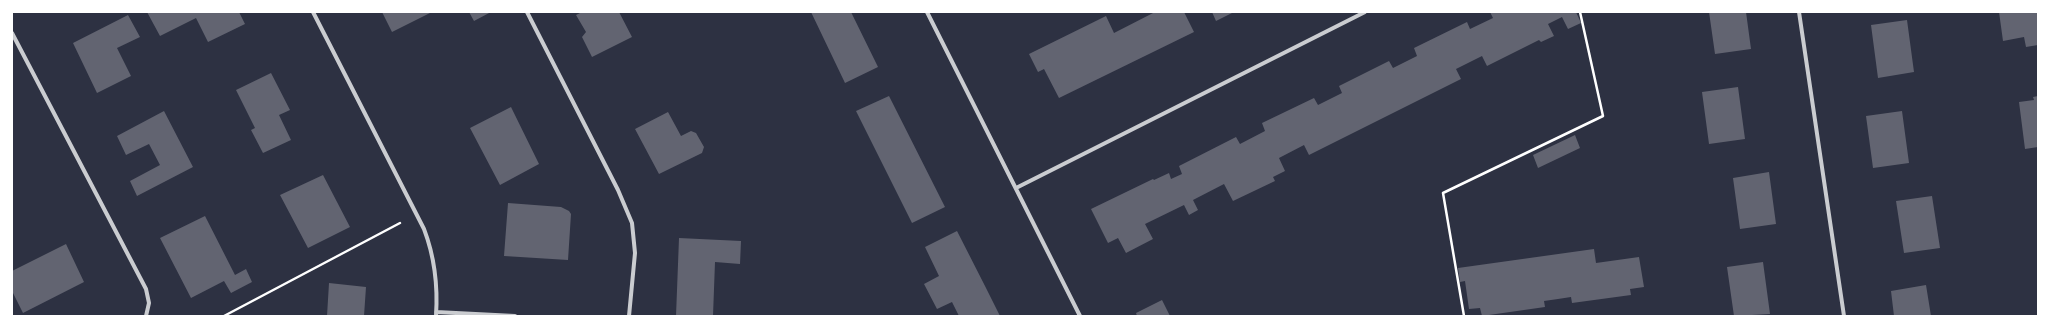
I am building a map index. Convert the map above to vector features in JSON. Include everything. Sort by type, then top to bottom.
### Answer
[{"type":"street","points":[[313,12],[418,214],[430,244],[434,262],[437,281],[436,314],[515,316]]},
{"type":"street","points":[[527,12],[618,190],[632,223],[635,253],[629,316]]},
{"type":"street","points":[[927,12],[1080,316]]},
{"type":"street","points":[[1016,188],[1365,12]]},
{"type":"street","points":[[1799,12],[1844,316]]},
{"type":"street","points":[[12,33],[146,289],[149,303],[146,316]]},
{"type":"path","points":[[1464,316],[1443,193],[1603,116],[1580,12]]},
{"type":"path","points":[[224,316],[418,214]]},
{"type":"building","points":[[147,12],[239,12],[245,24],[208,42],[196,18],[160,36]]},
{"type":"building","points":[[382,12],[432,12],[392,32]]},
{"type":"building","points":[[469,12],[491,12],[474,21]]},
{"type":"building","points":[[582,12],[619,12],[632,37],[592,57],[582,37],[586,32],[576,15]]},
{"type":"building","points":[[811,12],[851,12],[878,67],[845,83]]},
{"type":"building","points":[[1155,12],[1184,12],[1194,32],[1059,98],[1044,69],[1038,72],[1029,54],[1106,16],[1114,33]]},
{"type":"building","points":[[1212,12],[1234,12],[1216,21]]},
{"type":"building","points":[[1490,12],[1576,12],[1581,23],[1568,29],[1562,17],[1548,24],[1554,36],[1541,42],[1539,40],[1487,66],[1482,56],[1456,69],[1461,79],[1309,155],[1304,145],[1279,158],[1285,171],[1273,177],[1275,181],[1233,201],[1224,184],[1193,200],[1198,210],[1189,215],[1184,205],[1145,224],[1153,239],[1126,253],[1118,238],[1108,243],[1091,209],[1153,179],[1154,180],[1169,173],[1171,179],[1182,174],[1179,166],[1236,137],[1240,144],[1265,131],[1262,123],[1314,98],[1318,105],[1342,93],[1339,86],[1389,61],[1393,68],[1417,56],[1414,48],[1467,22],[1470,29],[1493,18]]},
{"type":"building","points":[[1709,12],[1746,12],[1751,49],[1715,54]]},
{"type":"building","points":[[1999,12],[2038,12],[2038,45],[2026,47],[2024,37],[2003,41]]},
{"type":"building","points":[[128,15],[140,37],[117,48],[131,76],[97,93],[73,43]]},
{"type":"building","points":[[1907,20],[1914,72],[1878,78],[1871,25]]},
{"type":"building","points":[[271,73],[290,110],[279,115],[291,140],[263,153],[251,130],[255,128],[236,90]]},
{"type":"building","points":[[1738,87],[1745,139],[1709,144],[1702,92]]},
{"type":"building","points":[[889,96],[945,207],[912,223],[856,111]]},
{"type":"building","points":[[2038,96],[2038,147],[2025,149],[2019,102],[2034,100],[2033,97]]},
{"type":"building","points":[[511,107],[539,164],[500,185],[470,128]]},
{"type":"building","points":[[164,111],[193,167],[137,196],[130,181],[160,165],[149,144],[126,155],[117,136]]},
{"type":"building","points":[[1902,111],[1909,163],[1873,168],[1866,116]]},
{"type":"building","points":[[668,112],[681,136],[691,131],[696,133],[704,147],[702,153],[659,174],[635,129]]},
{"type":"building","points":[[1575,135],[1580,148],[1538,168],[1533,155]]},
{"type":"building","points":[[1769,172],[1776,224],[1740,229],[1733,178]]},
{"type":"building","points":[[323,175],[350,227],[308,248],[280,195]]},
{"type":"building","points":[[1932,196],[1940,248],[1904,253],[1896,201]]},
{"type":"building","points":[[508,203],[561,207],[569,211],[571,214],[568,260],[504,256]]},
{"type":"building","points":[[205,216],[235,275],[246,269],[252,282],[231,293],[224,281],[191,298],[160,238]]},
{"type":"building","points":[[957,231],[1000,316],[959,316],[952,302],[937,309],[924,284],[939,276],[925,247]]},
{"type":"building","points":[[679,238],[741,241],[740,264],[715,262],[713,316],[676,316]]},
{"type":"building","points":[[66,244],[84,282],[23,313],[12,291],[12,271]]},
{"type":"building","points":[[1594,249],[1596,263],[1639,257],[1644,287],[1630,289],[1631,295],[1572,303],[1571,297],[1544,301],[1545,307],[1482,316],[1480,308],[1469,309],[1465,281],[1460,282],[1458,268]]},
{"type":"building","points":[[1763,262],[1770,314],[1734,316],[1727,267]]},
{"type":"building","points":[[329,283],[366,287],[364,316],[327,316]]},
{"type":"building","points":[[1926,285],[1931,316],[1894,316],[1891,291]]},
{"type":"building","points":[[1162,300],[1170,316],[1137,316],[1136,313]]}]
